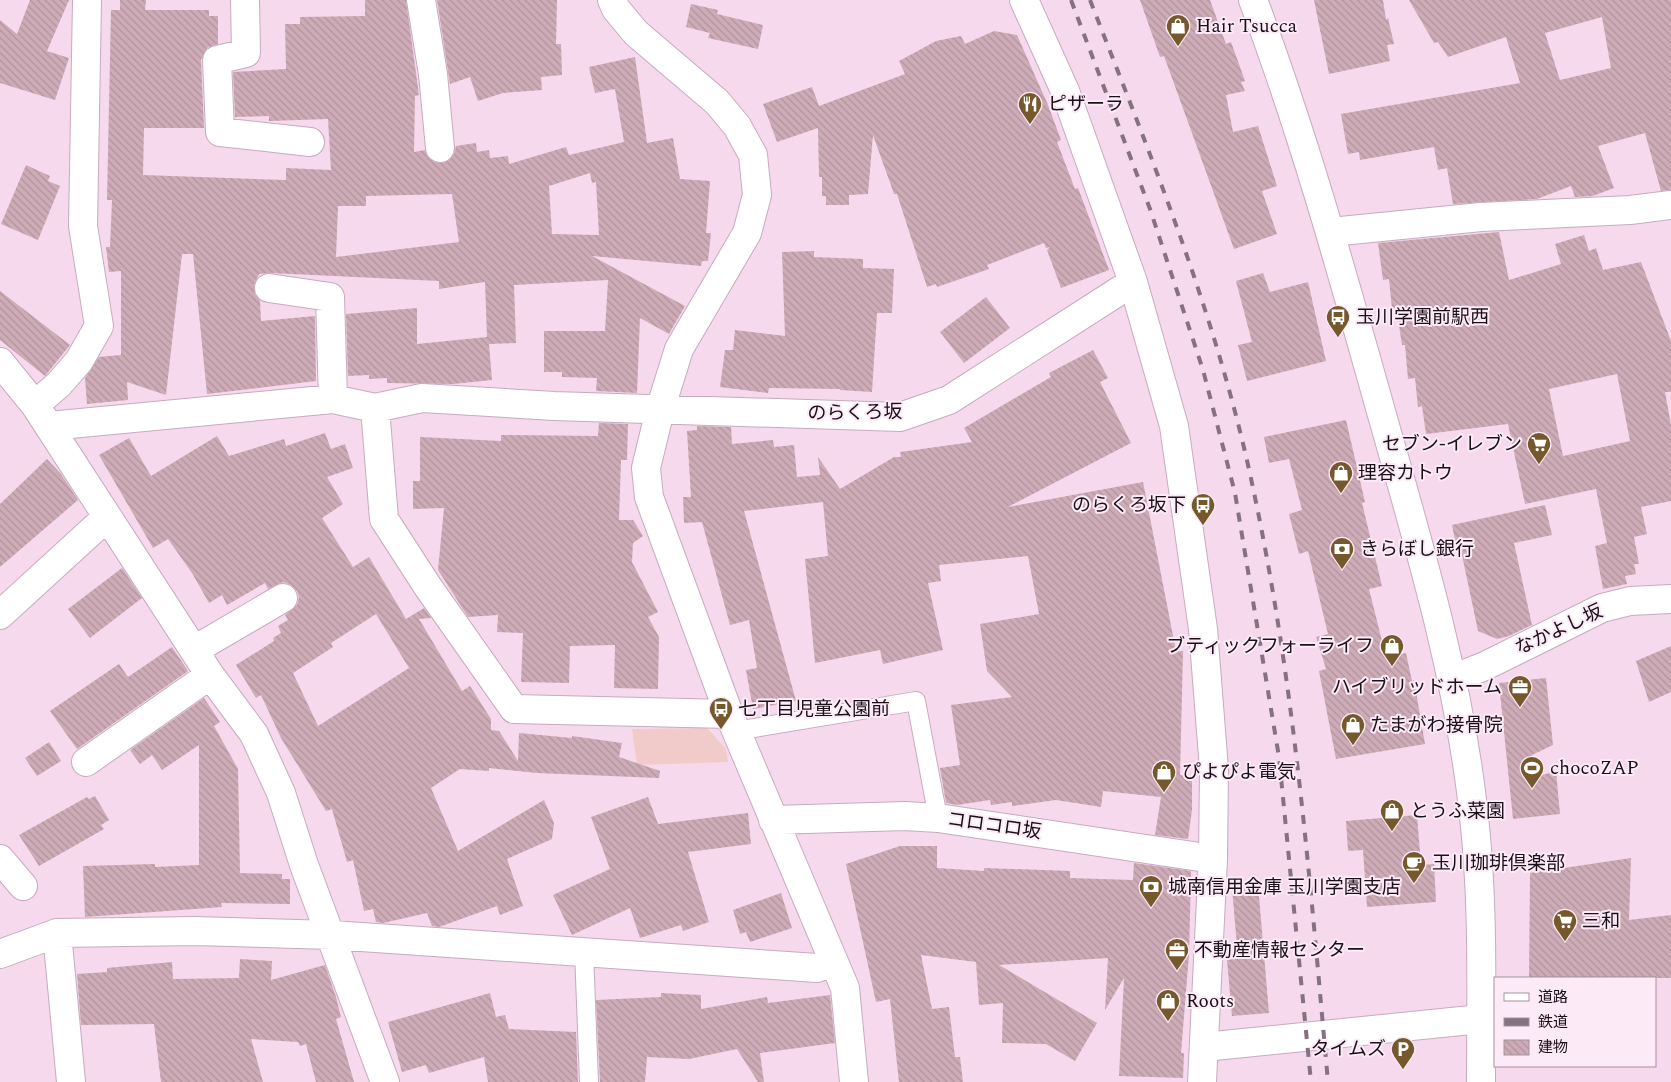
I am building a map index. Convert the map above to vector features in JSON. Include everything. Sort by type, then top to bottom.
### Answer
[{"type":"street","points":[[42,416],[59,384],[79,361],[99,326],[83,226],[87,0]]},
{"type":"street","points":[[245,0],[246,53],[217,60],[220,132],[310,142]]},
{"type":"street","points":[[421,0],[433,74],[440,148]]},
{"type":"street","points":[[612,0],[616,9],[636,33],[717,102],[737,126],[752,155],[757,195],[747,233],[679,349],[660,410],[646,468],[649,497],[732,723],[845,988],[854,1082]]},
{"type":"street","points":[[1024,0],[1065,91],[1134,282],[1174,426],[1203,629],[1214,769],[1213,859],[1202,1082]]},
{"type":"street","points":[[1253,0],[1292,107],[1331,232],[1404,493],[1452,679],[1463,733],[1478,851],[1481,1082]]},
{"type":"street","points":[[1331,232],[1481,217],[1630,210],[1671,204]]},
{"type":"street","name":"のらくろ坂","points":[[375,408],[422,398],[660,410],[900,417],[950,400],[1134,282]]},
{"type":"street","points":[[269,288],[330,298],[333,399]]},
{"type":"street","points":[[0,362],[42,416],[196,649],[210,674],[254,734],[282,793],[304,866],[332,934],[384,1082]]},
{"type":"street","points":[[42,416],[333,399],[375,408],[384,519],[428,587],[514,709],[732,723]]},
{"type":"street","points":[[0,615],[107,517]]},
{"type":"street","points":[[196,649],[283,598]]},
{"type":"street","name":"なかよし坂","points":[[1452,679],[1486,666],[1602,608],[1630,601],[1671,599]]},
{"type":"street","points":[[86,762],[210,674]]},
{"type":"street","name":"コロコロ坂","points":[[773,820],[905,816],[938,818],[1213,859]]},
{"type":"street","points":[[0,859],[23,886]]},
{"type":"street","points":[[0,954],[57,933],[195,930],[332,934],[817,968],[833,961]]},
{"type":"street","points":[[57,933],[71,1082]]},
{"type":"street","points":[[1204,1047],[1481,1020]]},
{"type":"lane","points":[[732,723],[916,701],[938,818]]},
{"type":"lane","points":[[584,951],[589,1082]]},
{"type":"shaded area","points":[[707,728],[726,749],[728,762],[637,765],[632,729]]},
{"type":"building","points":[[30,0],[69,0],[47,51],[69,58],[55,100],[0,83],[0,20],[17,34]]},
{"type":"building","points":[[120,0],[146,0],[145,10],[209,10],[209,16],[218,16],[218,44],[207,48],[201,60],[204,128],[144,128],[143,175],[286,180],[286,168],[331,170],[328,119],[269,121],[269,116],[235,117],[233,72],[286,69],[285,24],[300,24],[300,17],[365,16],[365,0],[406,0],[419,95],[415,96],[414,152],[425,150],[428,157],[434,162],[442,163],[449,160],[454,154],[456,146],[476,143],[477,152],[489,150],[490,158],[508,156],[509,164],[566,147],[569,155],[624,142],[615,89],[595,93],[589,67],[635,57],[647,143],[673,138],[680,179],[710,181],[706,233],[711,233],[708,261],[702,261],[701,266],[592,256],[685,306],[669,334],[640,318],[637,393],[596,391],[597,378],[562,377],[562,372],[544,372],[544,331],[605,331],[608,280],[514,285],[516,343],[489,344],[492,380],[453,384],[387,383],[387,378],[369,379],[369,375],[348,376],[346,314],[417,308],[417,344],[487,337],[485,282],[439,289],[439,281],[271,273],[259,274],[254,285],[255,294],[260,301],[261,321],[315,316],[316,381],[207,394],[193,254],[182,254],[166,395],[127,382],[128,400],[87,404],[85,378],[99,357],[121,355],[121,271],[109,272],[106,247],[110,247],[112,200],[107,200],[111,10],[120,10]],"holes":[[[590,173],[592,183],[596,182],[599,235],[552,234],[549,186]],[[452,194],[459,242],[336,257],[338,206],[366,206],[366,196]]]},
{"type":"building","points":[[437,0],[557,0],[556,44],[561,44],[562,75],[541,77],[542,90],[503,93],[478,101],[470,77],[450,84]]},
{"type":"building","points":[[1140,0],[1210,0],[1226,44],[1231,42],[1245,81],[1241,82],[1245,91],[1226,95],[1233,132],[1258,126],[1277,186],[1262,191],[1277,234],[1234,249],[1164,56],[1160,57]]},
{"type":"building","points":[[1314,0],[1383,0],[1386,20],[1388,18],[1394,44],[1387,45],[1390,61],[1329,74]]},
{"type":"building","points":[[1409,0],[1671,0],[1671,190],[1661,191],[1645,133],[1598,146],[1614,188],[1593,196],[1575,197],[1571,186],[1537,199],[1453,204],[1447,168],[1438,170],[1434,147],[1360,160],[1359,152],[1348,154],[1341,114],[1520,83],[1506,37],[1448,57],[1438,42],[1434,43]],"holes":[[[1602,17],[1611,68],[1560,80],[1545,33]]]},
{"type":"building","points":[[691,4],[718,10],[717,14],[763,25],[758,49],[708,38],[710,33],[686,27]]},
{"type":"building","points":[[994,31],[1017,35],[1048,105],[1061,140],[1057,142],[1075,189],[1078,188],[1109,270],[1061,288],[1047,250],[1050,247],[1046,248],[1044,243],[987,265],[989,269],[937,287],[936,284],[927,287],[897,194],[894,194],[873,135],[868,194],[849,195],[849,205],[826,205],[826,196],[822,196],[822,177],[819,177],[818,128],[777,142],[763,104],[812,87],[819,106],[905,74],[899,61],[936,41],[961,36],[965,44]]},
{"type":"building","points":[[26,165],[50,176],[48,181],[60,186],[38,240],[1,224]]},
{"type":"building","points":[[1499,232],[1509,280],[1561,264],[1555,244],[1584,235],[1589,251],[1596,248],[1603,270],[1641,262],[1671,341],[1671,392],[1665,392],[1671,425],[1671,501],[1641,507],[1647,534],[1634,537],[1639,564],[1634,564],[1636,574],[1625,576],[1627,584],[1603,589],[1595,546],[1607,543],[1596,489],[1525,504],[1508,424],[1426,434],[1422,406],[1418,407],[1415,378],[1408,379],[1405,345],[1402,345],[1398,319],[1393,319],[1389,279],[1383,280],[1378,243]],"holes":[[[1617,374],[1630,441],[1563,456],[1549,389]]]},
{"type":"building","points":[[814,251],[814,257],[863,259],[863,268],[894,269],[892,313],[877,313],[872,392],[840,389],[769,388],[768,393],[720,387],[725,350],[733,350],[735,330],[785,336],[782,252]]},
{"type":"building","points":[[1263,273],[1270,292],[1308,282],[1326,361],[1247,381],[1238,345],[1252,342],[1236,281]]},
{"type":"building","points":[[0,291],[70,345],[45,376],[0,340]]},
{"type":"building","points":[[986,297],[1010,328],[964,363],[940,332]]},
{"type":"building","points":[[1093,350],[1108,378],[1100,382],[1131,443],[1008,507],[1143,482],[1176,651],[1183,651],[1180,775],[1192,777],[1192,810],[1188,839],[1155,835],[1161,797],[1103,791],[1101,807],[1056,800],[1012,806],[1012,802],[991,805],[990,800],[957,805],[946,803],[940,768],[960,765],[951,705],[1012,697],[987,671],[980,624],[1039,614],[1028,556],[939,565],[941,581],[928,583],[943,650],[883,664],[880,650],[815,663],[805,559],[828,556],[823,502],[744,511],[796,701],[753,709],[746,670],[757,668],[749,620],[730,625],[702,522],[684,523],[683,497],[691,497],[687,431],[697,430],[697,426],[731,427],[732,444],[773,440],[774,447],[794,445],[797,477],[820,475],[818,457],[840,489],[894,457],[901,457],[900,452],[972,442],[964,428],[1051,377],[1049,373]]},
{"type":"building","points":[[1346,420],[1365,502],[1362,503],[1382,586],[1369,589],[1386,657],[1406,653],[1412,681],[1414,680],[1425,744],[1336,759],[1319,671],[1326,669],[1316,637],[1328,634],[1308,551],[1299,554],[1289,514],[1302,510],[1289,459],[1269,463],[1264,437]]},
{"type":"building","points":[[599,423],[628,424],[627,460],[621,460],[619,520],[633,520],[643,536],[633,543],[632,562],[658,612],[648,617],[659,637],[658,689],[614,688],[615,645],[570,646],[569,683],[521,682],[523,633],[497,632],[498,615],[468,617],[438,570],[444,508],[413,509],[413,481],[420,481],[420,437],[501,441],[501,435],[598,436]]},
{"type":"building","points":[[325,433],[331,449],[345,444],[353,468],[327,477],[343,504],[322,518],[353,567],[369,557],[406,619],[424,608],[431,618],[419,619],[462,691],[470,686],[491,719],[491,730],[499,731],[518,761],[519,733],[572,738],[572,736],[622,743],[619,757],[660,771],[659,778],[537,773],[489,768],[489,771],[460,769],[431,788],[458,851],[544,800],[554,823],[552,839],[507,859],[523,906],[500,915],[497,906],[439,927],[432,926],[427,913],[383,923],[376,922],[373,909],[364,911],[353,860],[347,862],[332,809],[326,811],[281,738],[261,695],[256,698],[236,665],[274,641],[273,638],[281,633],[278,626],[288,620],[285,615],[297,605],[299,597],[297,591],[291,585],[283,582],[268,589],[265,583],[227,605],[222,595],[209,603],[192,573],[168,539],[153,548],[99,455],[129,438],[151,476],[217,436],[229,456],[284,439],[286,446]],"holes":[[[376,614],[409,668],[318,726],[293,673],[333,647],[331,643]]]},
{"type":"building","points":[[47,459],[61,474],[78,500],[0,567],[0,504]]},
{"type":"building","points":[[1545,505],[1552,535],[1514,543],[1532,625],[1509,636],[1497,639],[1478,631],[1462,555],[1458,556],[1452,525]]},
{"type":"building","points":[[122,568],[142,598],[90,638],[68,609]]},
{"type":"building","points":[[1671,646],[1671,692],[1649,702],[1636,661]]},
{"type":"building","points":[[172,647],[188,671],[77,749],[50,711],[119,664],[128,677]]},
{"type":"building","points":[[1546,678],[1553,745],[1532,755],[1539,776],[1556,771],[1560,814],[1513,819],[1499,683]]},
{"type":"building","points":[[204,698],[220,722],[214,726],[238,769],[240,873],[282,874],[282,879],[290,879],[290,904],[221,903],[222,907],[85,917],[83,866],[155,864],[155,867],[199,865],[199,745],[162,770],[152,755],[140,764],[130,750]]},
{"type":"building","points":[[49,742],[61,761],[37,776],[25,758]]},
{"type":"building","points":[[95,796],[109,820],[101,825],[104,829],[39,866],[19,835],[87,797],[89,799]]},
{"type":"building","points":[[648,797],[658,824],[748,813],[751,844],[688,852],[709,922],[683,931],[681,925],[640,938],[630,908],[572,935],[553,895],[610,869],[591,817]]},
{"type":"building","points":[[1417,815],[1421,865],[1434,864],[1436,902],[1367,907],[1363,850],[1348,851],[1346,821]]},
{"type":"building","points":[[900,846],[937,846],[937,868],[984,871],[984,868],[1070,871],[1070,878],[1133,880],[1134,863],[1191,871],[1189,955],[1181,1053],[1184,1053],[1183,1078],[1119,1076],[1124,978],[1105,1010],[1108,958],[999,965],[1097,1023],[1075,1061],[1046,1044],[1002,1043],[1003,1003],[979,1005],[976,962],[921,955],[932,1009],[949,1007],[955,1057],[960,1057],[963,1082],[899,1082],[890,999],[876,1002],[846,864]]},
{"type":"building","points":[[1631,858],[1629,920],[1671,915],[1671,978],[1529,977],[1530,873]]},
{"type":"building","points":[[1258,885],[1269,1013],[1232,1016],[1227,960],[1238,958],[1232,888]]},
{"type":"building","points":[[781,893],[792,928],[750,942],[746,932],[740,934],[733,910]]},
{"type":"building","points":[[240,959],[272,961],[271,980],[325,965],[341,1017],[336,1019],[354,1082],[316,1082],[306,1044],[300,1046],[298,1042],[251,1039],[263,1082],[161,1082],[154,1024],[81,1025],[77,974],[107,972],[107,968],[172,962],[173,979],[239,978]]},
{"type":"building","points":[[490,993],[496,1017],[505,1015],[509,1029],[576,1032],[578,1082],[488,1082],[484,1057],[429,1073],[426,1065],[402,1072],[388,1022]]},
{"type":"building","points":[[661,993],[701,995],[701,1009],[767,997],[768,1003],[830,995],[835,1043],[760,1053],[764,1082],[758,1082],[737,1049],[689,1059],[647,1057],[645,1082],[600,1082],[596,1000],[661,997]]},
{"type":"railway","points":[[1071,0],[1150,209],[1203,370],[1235,493],[1279,757],[1311,1082]]},
{"type":"railway","points":[[1090,0],[1182,241],[1221,363],[1253,488],[1280,636],[1300,784],[1328,1082]]},
{"type":"place","name":"Hair Tsucca","points":[[1178,47]]},
{"type":"place","name":"ピザーラ","points":[[1030,125]]},
{"type":"place","name":"玉川学園前駅西","points":[[1338,338]]},
{"type":"place","name":"セブン-イレブン","points":[[1539,465]]},
{"type":"place","name":"理容カトウ","points":[[1341,494]]},
{"type":"place","name":"のらくろ坂下","points":[[1203,526]]},
{"type":"place","name":"きらぼし銀行","points":[[1342,570]]},
{"type":"place","name":"ブティックフォーライフ","points":[[1392,667]]},
{"type":"place","name":"ハイブリッドホーム","points":[[1520,708]]},
{"type":"place","name":"七丁目児童公園前","points":[[721,730]]},
{"type":"place","name":"たまがわ接骨院","points":[[1353,746]]},
{"type":"place","name":"chocoZAP","points":[[1532,789]]},
{"type":"place","name":"ぴよぴよ電気","points":[[1164,793]]},
{"type":"place","name":"とうふ菜園","points":[[1392,832]]},
{"type":"place","name":"玉川珈琲倶楽部","points":[[1414,884]]},
{"type":"place","name":"城南信用金庫 玉川学園支店","points":[[1151,908]]},
{"type":"place","name":"三和","points":[[1565,942]]},
{"type":"place","name":"不動産情報センター","points":[[1177,971]]},
{"type":"place","name":"Roots","points":[[1168,1022]]},
{"type":"place","name":"タイムズ","points":[[1403,1070]]}]
